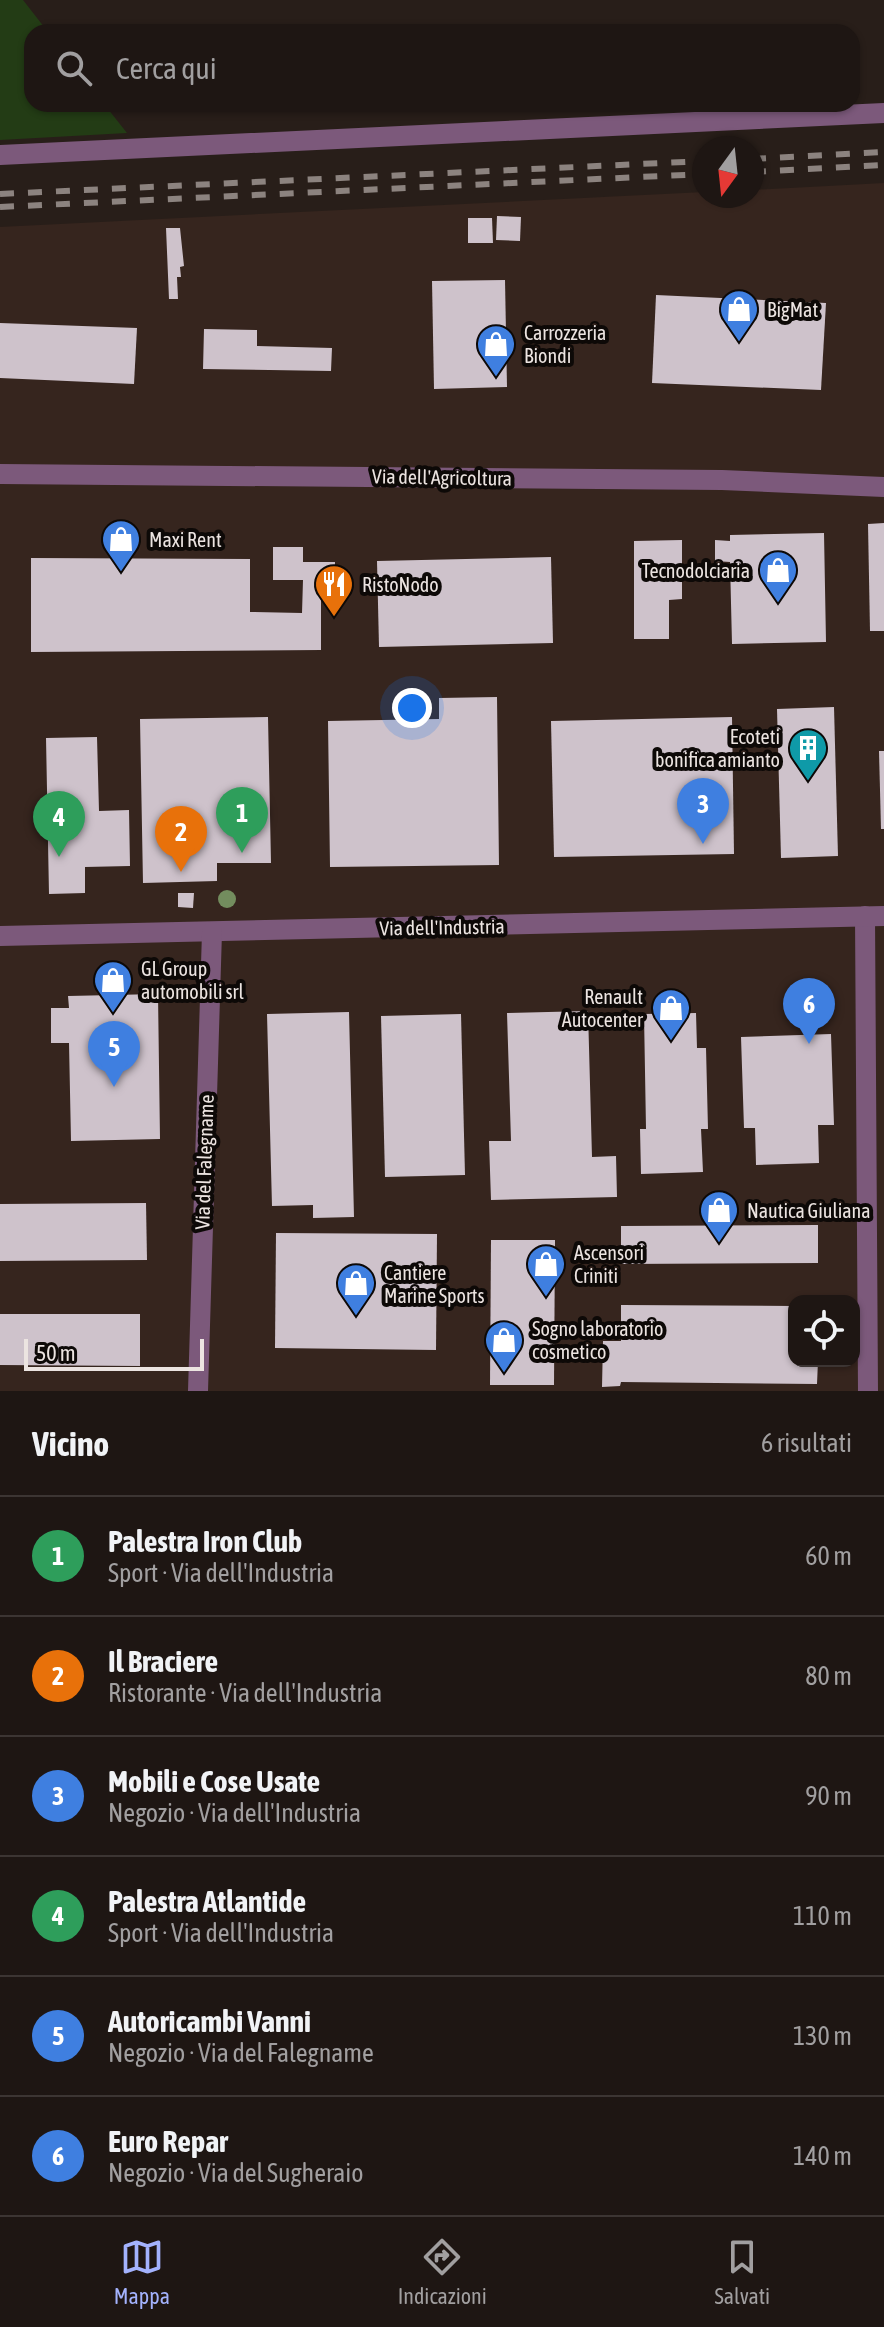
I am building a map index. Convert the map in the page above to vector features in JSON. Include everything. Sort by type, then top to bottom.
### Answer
[{"type":"street","points":[[0,155],[884,113]]},
{"type":"street","name":"Via dell'Agricoltura","points":[[0,474],[722,480],[884,487]]},
{"type":"street","points":[[868,1391],[876,1347],[874,916]]},
{"type":"street","name":"Via dell'Industria","points":[[0,936],[874,916]]},
{"type":"street","name":"Via del Falegname","points":[[198,1391],[212,932]]},
{"type":"shaded area","points":[[884,183],[884,1391],[0,1391],[0,227],[692,193],[692,208],[764,208],[764,189]]},
{"type":"green space","points":[[0,0],[23,0],[42,24],[24,24],[24,112],[110,112],[127,133],[0,140]]},
{"type":"building","points":[[497,216],[521,217],[520,241],[496,240]]},
{"type":"building","points":[[468,218],[492,218],[493,243],[468,243]]},
{"type":"building","points":[[166,228],[180,228],[184,266],[180,267],[181,277],[177,277],[178,299],[169,299]]},
{"type":"building","points":[[505,280],[507,387],[434,389],[432,281]]},
{"type":"building","name":"BigMat","points":[[656,295],[826,303],[821,390],[652,383]]},
{"type":"building","points":[[0,323],[137,328],[134,384],[0,378]]},
{"type":"building","points":[[204,329],[257,330],[257,346],[332,348],[331,371],[203,369]]},
{"type":"building","points":[[884,523],[884,631],[870,631],[868,524]]},
{"type":"building","name":"Tecnodolciaria","points":[[824,533],[826,642],[732,644],[730,562],[715,561],[715,540],[730,541],[730,535]]},
{"type":"building","points":[[682,540],[682,599],[669,600],[669,639],[634,639],[634,541]]},
{"type":"building","points":[[273,547],[303,547],[303,562],[335,562],[334,596],[321,595],[321,650],[31,652],[31,558],[250,559],[250,612],[302,613],[303,580],[273,580]]},
{"type":"building","points":[[551,557],[553,643],[379,647],[377,561]]},
{"type":"building","points":[[497,697],[499,865],[330,867],[328,721],[439,719],[439,698]]},
{"type":"building","name":"Ecoteti bonifica amianto","points":[[834,707],[838,856],[781,858],[777,709]]},
{"type":"building","points":[[268,717],[271,863],[217,863],[217,881],[143,883],[140,719]]},
{"type":"building","points":[[732,717],[734,854],[554,857],[551,721]]},
{"type":"building","points":[[97,737],[99,811],[129,810],[130,866],[85,867],[85,893],[49,894],[46,738]]},
{"type":"building","points":[[879,751],[884,751],[884,829],[881,829]]},
{"type":"building","points":[[178,893],[194,893],[193,908],[178,907]]},
{"type":"building","points":[[158,994],[160,1139],[71,1141],[69,1043],[51,1043],[51,1008],[69,1008],[68,996]]},
{"type":"building","points":[[588,1011],[592,1157],[616,1156],[617,1197],[491,1200],[489,1141],[511,1141],[507,1013]]},
{"type":"building","points":[[349,1012],[354,1217],[313,1218],[313,1205],[272,1206],[267,1014]]},
{"type":"building","points":[[696,1013],[697,1048],[706,1048],[708,1129],[701,1129],[703,1172],[641,1174],[640,1129],[646,1129],[644,1014]]},
{"type":"building","points":[[461,1014],[465,1175],[385,1177],[381,1016]]},
{"type":"building","points":[[831,1034],[834,1125],[818,1125],[819,1163],[756,1165],[755,1128],[744,1128],[741,1037]]},
{"type":"building","points":[[146,1203],[147,1260],[0,1261],[0,1204]]},
{"type":"building","name":"Nautica Giuliana","points":[[818,1225],[818,1263],[621,1264],[621,1226]]},
{"type":"building","name":"Cantiere Marine Sports","points":[[276,1233],[437,1234],[436,1350],[275,1348]]},
{"type":"building","points":[[491,1240],[555,1240],[554,1385],[490,1385]]},
{"type":"building","points":[[621,1305],[788,1306],[788,1367],[818,1367],[817,1384],[621,1382],[620,1386],[602,1387],[603,1341],[621,1341]]},
{"type":"building","points":[[0,1314],[140,1314],[140,1366],[0,1365]]},
{"type":"railway","points":[[764,158],[884,152]]},
{"type":"railway","points":[[0,194],[692,162]]},
{"type":"railway","points":[[764,171],[884,165]]},
{"type":"railway","points":[[0,207],[692,175]]},
{"type":"place","name":"BigMat","points":[[739,343]]},
{"type":"place","name":"Carrozzeria Biondi","points":[[496,378]]},
{"type":"place","name":"Maxi Rent","points":[[121,573]]},
{"type":"place","name":"Tecnodolciaria","points":[[778,604]]},
{"type":"place","name":"RistoNodo","points":[[334,618]]},
{"type":"place","name":"Ecoteti bonifica amianto","points":[[808,782]]},
{"type":"place","name":"Mobili e Cose Usate","points":[[703,844]]},
{"type":"place","name":"Palestra Iron Club","points":[[242,853]]},
{"type":"place","name":"Palestra Atlantide","points":[[59,857]]},
{"type":"place","name":"Il Braciere","points":[[181,872]]},
{"type":"place","name":"GL Group automobili srl","points":[[113,1014]]},
{"type":"place","name":"Renault Autocenter","points":[[671,1042]]},
{"type":"place","name":"Euro Repar","points":[[809,1044]]},
{"type":"place","name":"Autoricambi Vanni","points":[[114,1087]]},
{"type":"place","name":"Nautica Giuliana","points":[[719,1244]]},
{"type":"place","name":"Ascensori Criniti","points":[[546,1298]]},
{"type":"place","name":"Cantiere Marine Sports","points":[[356,1317]]},
{"type":"place","name":"Sogno laboratorio cosmetico","points":[[504,1374]]}]
